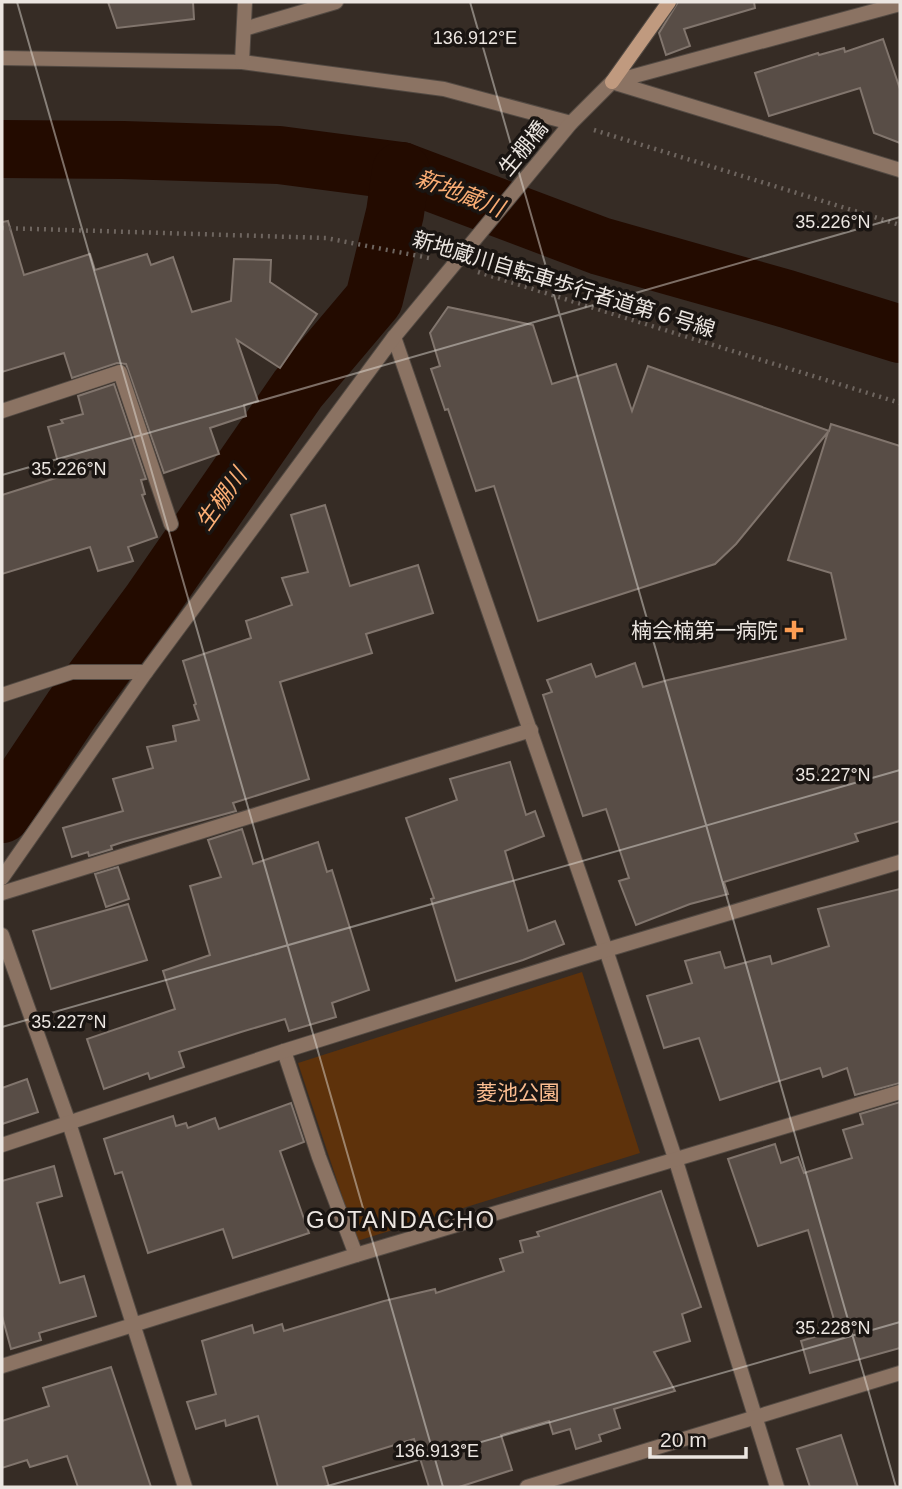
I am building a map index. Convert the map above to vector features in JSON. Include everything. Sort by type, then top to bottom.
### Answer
[{"type":"street","points":[[243,62],[245,2]]},
{"type":"street","points":[[244,29],[336,2]]},
{"type":"street","points":[[612,82],[669,2]]},
{"type":"street","points":[[612,82],[900,4]]},
{"type":"street","points":[[2,58],[243,62],[444,89],[571,122]]},
{"type":"street","points":[[612,82],[900,170]]},
{"type":"street","name":"生棚橋","points":[[2,878],[146,672],[394,337],[571,122],[612,82]]},
{"type":"street","points":[[394,337],[606,950],[675,1158],[777,1487]]},
{"type":"street","points":[[2,411],[120,372],[172,524]]},
{"type":"street","points":[[2,695],[72,672],[146,672]]},
{"type":"street","points":[[2,893],[531,730]]},
{"type":"street","points":[[2,1145],[284,1051],[606,950],[900,862]]},
{"type":"street","points":[[2,935],[69,1123],[186,1487]]},
{"type":"street","points":[[284,1051],[319,1157],[356,1255]]},
{"type":"street","points":[[2,1366],[356,1255],[900,1092]]},
{"type":"street","points":[[527,1487],[900,1373]]},
{"type":"path","points":[[571,122],[900,225]]},
{"type":"path","name":"新地蔵川自転車歩行者道第６号線","points":[[2,228],[326,238],[413,254],[454,264],[900,403]]},
{"type":"green space","name":"菱池公園","points":[[582,972],[640,1153],[357,1241],[298,1063]]},
{"type":"building","points":[[108,2],[193,2],[194,19],[117,28]]},
{"type":"building","points":[[678,2],[754,2],[755,8],[684,29],[690,46],[666,55],[659,33]]},
{"type":"building","points":[[883,39],[900,89],[900,143],[874,133],[860,88],[769,116],[755,73],[818,53],[819,55],[844,48],[845,52]]},
{"type":"building","points":[[8,221],[24,275],[90,254],[95,270],[147,254],[151,265],[173,257],[192,312],[231,301],[234,259],[271,260],[270,282],[317,314],[280,368],[237,340],[258,401],[244,405],[246,416],[210,428],[219,454],[164,473],[126,364],[117,363],[72,378],[64,353],[2,372],[2,222]]},
{"type":"building","points":[[448,307],[533,325],[552,384],[616,364],[632,411],[648,366],[829,431],[831,424],[900,446],[900,821],[855,834],[858,841],[724,882],[728,894],[690,904],[636,925],[619,881],[629,878],[606,809],[583,816],[543,695],[552,692],[547,680],[591,664],[596,677],[635,663],[643,687],[846,639],[831,573],[788,560],[828,432],[736,544],[715,564],[538,621],[494,486],[476,491],[448,409],[445,410],[431,369],[440,366],[430,333]]},
{"type":"building","points":[[114,384],[146,479],[141,480],[145,494],[142,495],[157,537],[128,547],[133,561],[98,571],[90,547],[2,574],[2,495],[62,476],[48,427],[83,414],[78,396]]},
{"type":"building","points":[[325,505],[350,586],[418,565],[433,613],[366,634],[372,653],[280,682],[309,779],[233,803],[236,811],[123,842],[111,846],[112,849],[89,856],[88,852],[72,857],[63,828],[123,811],[113,779],[153,768],[147,747],[176,741],[173,726],[199,720],[183,661],[251,638],[246,621],[292,605],[282,578],[308,572],[291,515]]},
{"type":"building","points":[[510,762],[526,815],[535,811],[544,836],[505,851],[528,931],[555,921],[564,944],[456,981],[431,899],[434,898],[406,818],[457,800],[450,779]]},
{"type":"building","points":[[242,829],[253,864],[318,842],[327,872],[332,870],[369,990],[332,1003],[336,1017],[289,1031],[285,1019],[241,1032],[179,1052],[184,1067],[150,1079],[148,1073],[104,1089],[87,1039],[175,1009],[163,971],[210,955],[190,886],[221,877],[208,840]]},
{"type":"building","points":[[118,867],[129,899],[106,907],[95,874]]},
{"type":"building","points":[[900,889],[900,1083],[855,1095],[847,1068],[823,1077],[820,1068],[720,1100],[699,1038],[664,1048],[647,996],[692,983],[685,961],[720,952],[725,968],[770,956],[772,964],[829,946],[818,909]]},
{"type":"building","points":[[128,904],[147,960],[51,989],[33,931]]},
{"type":"building","points":[[27,1079],[38,1112],[2,1124],[2,1088]]},
{"type":"building","points":[[900,1102],[900,1348],[810,1373],[801,1341],[837,1330],[808,1230],[758,1246],[728,1159],[775,1144],[781,1163],[798,1157],[804,1173],[852,1158],[843,1130],[863,1124],[860,1114]]},
{"type":"building","points":[[291,1103],[304,1142],[280,1151],[309,1233],[233,1258],[223,1229],[148,1253],[122,1172],[115,1174],[104,1139],[173,1116],[176,1126],[186,1123],[188,1128],[215,1118],[219,1129]]},
{"type":"building","points":[[54,1166],[62,1196],[37,1203],[60,1283],[84,1276],[96,1316],[39,1333],[41,1340],[11,1349],[2,1316],[2,1181]]},
{"type":"building","points":[[661,1191],[701,1307],[682,1314],[690,1341],[654,1352],[675,1391],[614,1409],[620,1428],[599,1435],[601,1441],[576,1449],[570,1429],[553,1434],[549,1421],[501,1435],[512,1470],[459,1487],[429,1487],[414,1439],[323,1467],[329,1487],[278,1487],[258,1416],[226,1426],[225,1420],[196,1429],[187,1402],[216,1394],[202,1341],[252,1325],[254,1333],[282,1324],[284,1331],[384,1301],[435,1289],[436,1293],[504,1271],[500,1259],[523,1252],[520,1241],[539,1236],[537,1232]]},
{"type":"building","points":[[111,1367],[151,1487],[78,1487],[67,1456],[30,1467],[27,1460],[2,1468],[2,1421],[49,1406],[43,1388]]},
{"type":"building","points":[[841,1435],[858,1487],[810,1487],[797,1449]]},
{"type":"waterway","name":"新地蔵川","points":[[2,149],[279,155],[401,171],[600,246],[900,334]]},
{"type":"waterway","name":"生棚川","points":[[2,814],[72,709],[151,602],[298,389],[374,299],[395,213],[401,171]]},
{"type":"place","name":"楠会楠第一病院","points":[[794,630]]},
{"type":"district","name":"GOTANDACHO","points":[[401,1219]]}]
